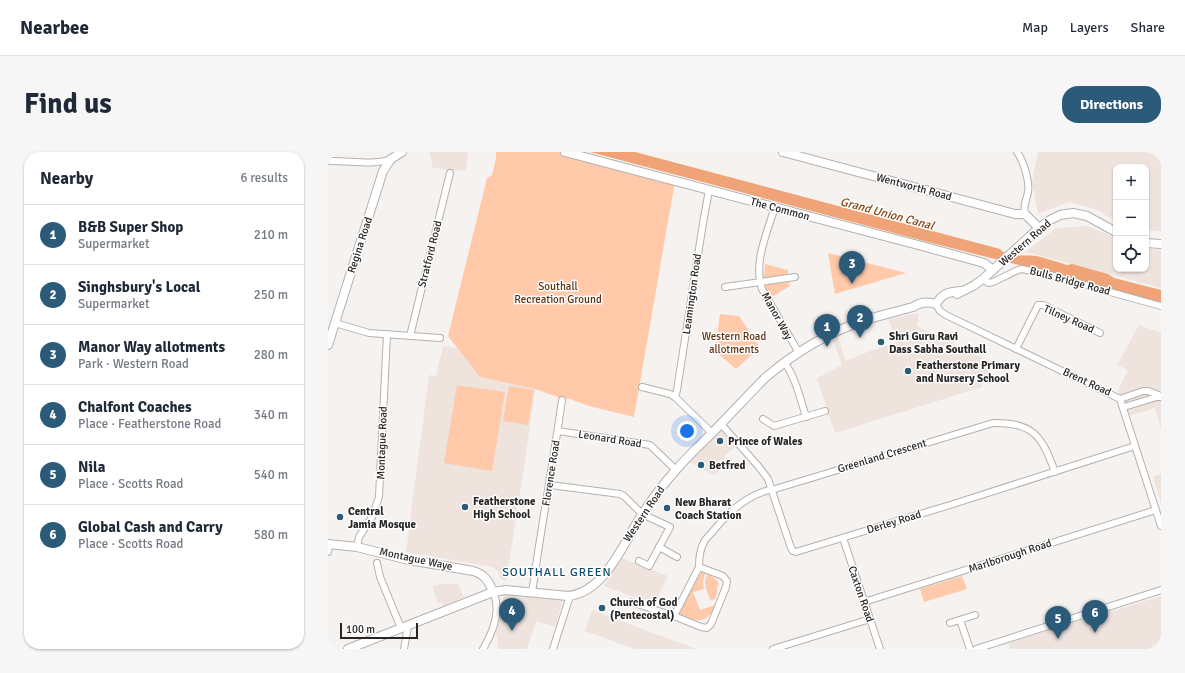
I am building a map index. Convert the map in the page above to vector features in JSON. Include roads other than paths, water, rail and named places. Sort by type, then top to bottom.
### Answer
[{"type":"street","name":"Regina Road","points":[[328,345],[332,326],[385,167],[391,159],[402,152]]},
{"type":"street","name":"The Common","points":[[565,152],[984,263],[996,268]]},
{"type":"street","name":"Wentworth Road","points":[[783,152],[1015,214],[1026,214]]},
{"type":"street","points":[[1017,152],[1022,159],[1025,170],[1028,191],[1024,202],[1026,214],[1039,228]]},
{"type":"street","points":[[328,161],[342,160],[383,162],[391,159]]},
{"type":"street","points":[[375,162],[381,168],[382,176]]},
{"type":"street","name":"Stratford Road","points":[[410,336],[450,173]]},
{"type":"street","name":"Leamington Road","points":[[674,397],[677,390],[709,190]]},
{"type":"street","name":"Manor Way","points":[[775,207],[760,257],[758,270],[759,283],[799,353]]},
{"type":"street","name":"Western Road","points":[[348,649],[494,592],[506,590],[568,596],[576,595],[587,589],[597,583],[605,574],[642,514],[661,487],[676,470],[765,378],[799,353],[833,333],[860,322],[913,306],[918,303],[929,302],[936,304],[941,296],[961,291],[972,286],[996,268],[1039,228],[1060,215],[1072,213],[1092,218],[1113,230]]},
{"type":"street","points":[[1149,243],[1161,244]]},
{"type":"street","name":"Bulls Bridge Road","points":[[983,279],[988,283],[993,282],[1022,269],[1046,274],[1161,306]]},
{"type":"street","points":[[725,288],[795,277]]},
{"type":"street","name":"Brent Road","points":[[936,304],[940,311],[946,316],[1016,348],[1120,399],[1124,407],[1161,526]]},
{"type":"street","name":"Tilney Road","points":[[1016,348],[1038,305],[1044,305],[1100,333]]},
{"type":"street","points":[[332,326],[366,333],[440,338]]},
{"type":"street","name":"Montague Road","points":[[357,547],[359,537],[372,517],[379,497],[386,334]]},
{"type":"street","points":[[785,363],[795,380],[806,416]]},
{"type":"street","points":[[642,387],[670,394],[712,433]]},
{"type":"street","points":[[1120,399],[1143,391],[1148,391],[1161,397]]},
{"type":"street","points":[[1124,407],[1161,397]]},
{"type":"street","name":"Florence Road","points":[[532,593],[562,400]]},
{"type":"street","points":[[763,419],[774,426],[825,411]]},
{"type":"street","name":"Greenland Crescent","points":[[699,567],[699,559],[703,543],[722,520],[743,502],[769,490],[992,423],[1005,422],[1017,424],[1028,429],[1039,438],[1048,453],[1055,472]]},
{"type":"street","name":"Derley Road","points":[[721,424],[768,479],[794,551],[799,551],[843,538],[1135,446]]},
{"type":"street","name":"Leonard Road","points":[[558,431],[650,446],[676,470]]},
{"type":"street","points":[[550,485],[620,494],[624,496],[642,514],[670,527],[649,566],[639,561]]},
{"type":"street","name":"Marlborough Road","points":[[864,602],[1156,510]]},
{"type":"street","name":"Caxton Road","points":[[843,538],[880,649]]},
{"type":"street","name":"Montague Waye","points":[[328,547],[357,547],[409,560],[479,573],[488,580],[494,592]]},
{"type":"street","points":[[659,548],[677,557]]},
{"type":"street","points":[[377,563],[380,577],[404,627],[404,649]]},
{"type":"street","points":[[631,602],[674,616],[701,628],[707,628],[711,624],[727,581],[723,576],[699,567],[674,616]]},
{"type":"street","points":[[976,649],[1161,590]]},
{"type":"street","points":[[483,649],[490,638],[495,624],[498,608],[494,592]]},
{"type":"street","points":[[553,649],[563,620],[568,596]]},
{"type":"street","points":[[950,623],[975,615]]},
{"type":"street","points":[[774,649],[870,619]]},
{"type":"street","points":[[960,620],[970,649]]},
{"type":"street","points":[[1001,641],[1004,649]]},
{"type":"place","name":"Manor Way allotments","points":[[852,284]]},
{"type":"place","name":"Singhsbury's Local","points":[[860,338]]},
{"type":"place","name":"Shri Guru Ravi Dass Sabha Southall","points":[[881,342]]},
{"type":"place","name":"B&B Super Shop","points":[[827,347]]},
{"type":"place","name":"Featherstone Primary and Nursery School","points":[[908,371]]},
{"type":"place","name":"Prince of Wales","points":[[720,441]]},
{"type":"place","name":"Betfred","points":[[701,465]]},
{"type":"place","name":"Featherstone High School","points":[[465,507]]},
{"type":"place","name":"New Bharat Coach Station","points":[[667,508]]},
{"type":"place","name":"Central Jamia Mosque","points":[[340,517]]},
{"type":"place","name":"Church of God (Pentecostal)","points":[[602,608]]},
{"type":"place","name":"Chalfont Coaches","points":[[512,631]]},
{"type":"place","name":"Global Cash and Carry","points":[[1095,633]]},
{"type":"place","name":"Nila","points":[[1058,639]]},
{"type":"district","name":"SOUTHALL GREEN","points":[[557,572]]},
{"type":"water label","name":"Grand Union Canal","points":[[887,214]]},
{"type":"park label","name":"Southall Recreation Ground","points":[[558,292]]},
{"type":"park label","name":"Western Road allotments","points":[[734,342]]}]
